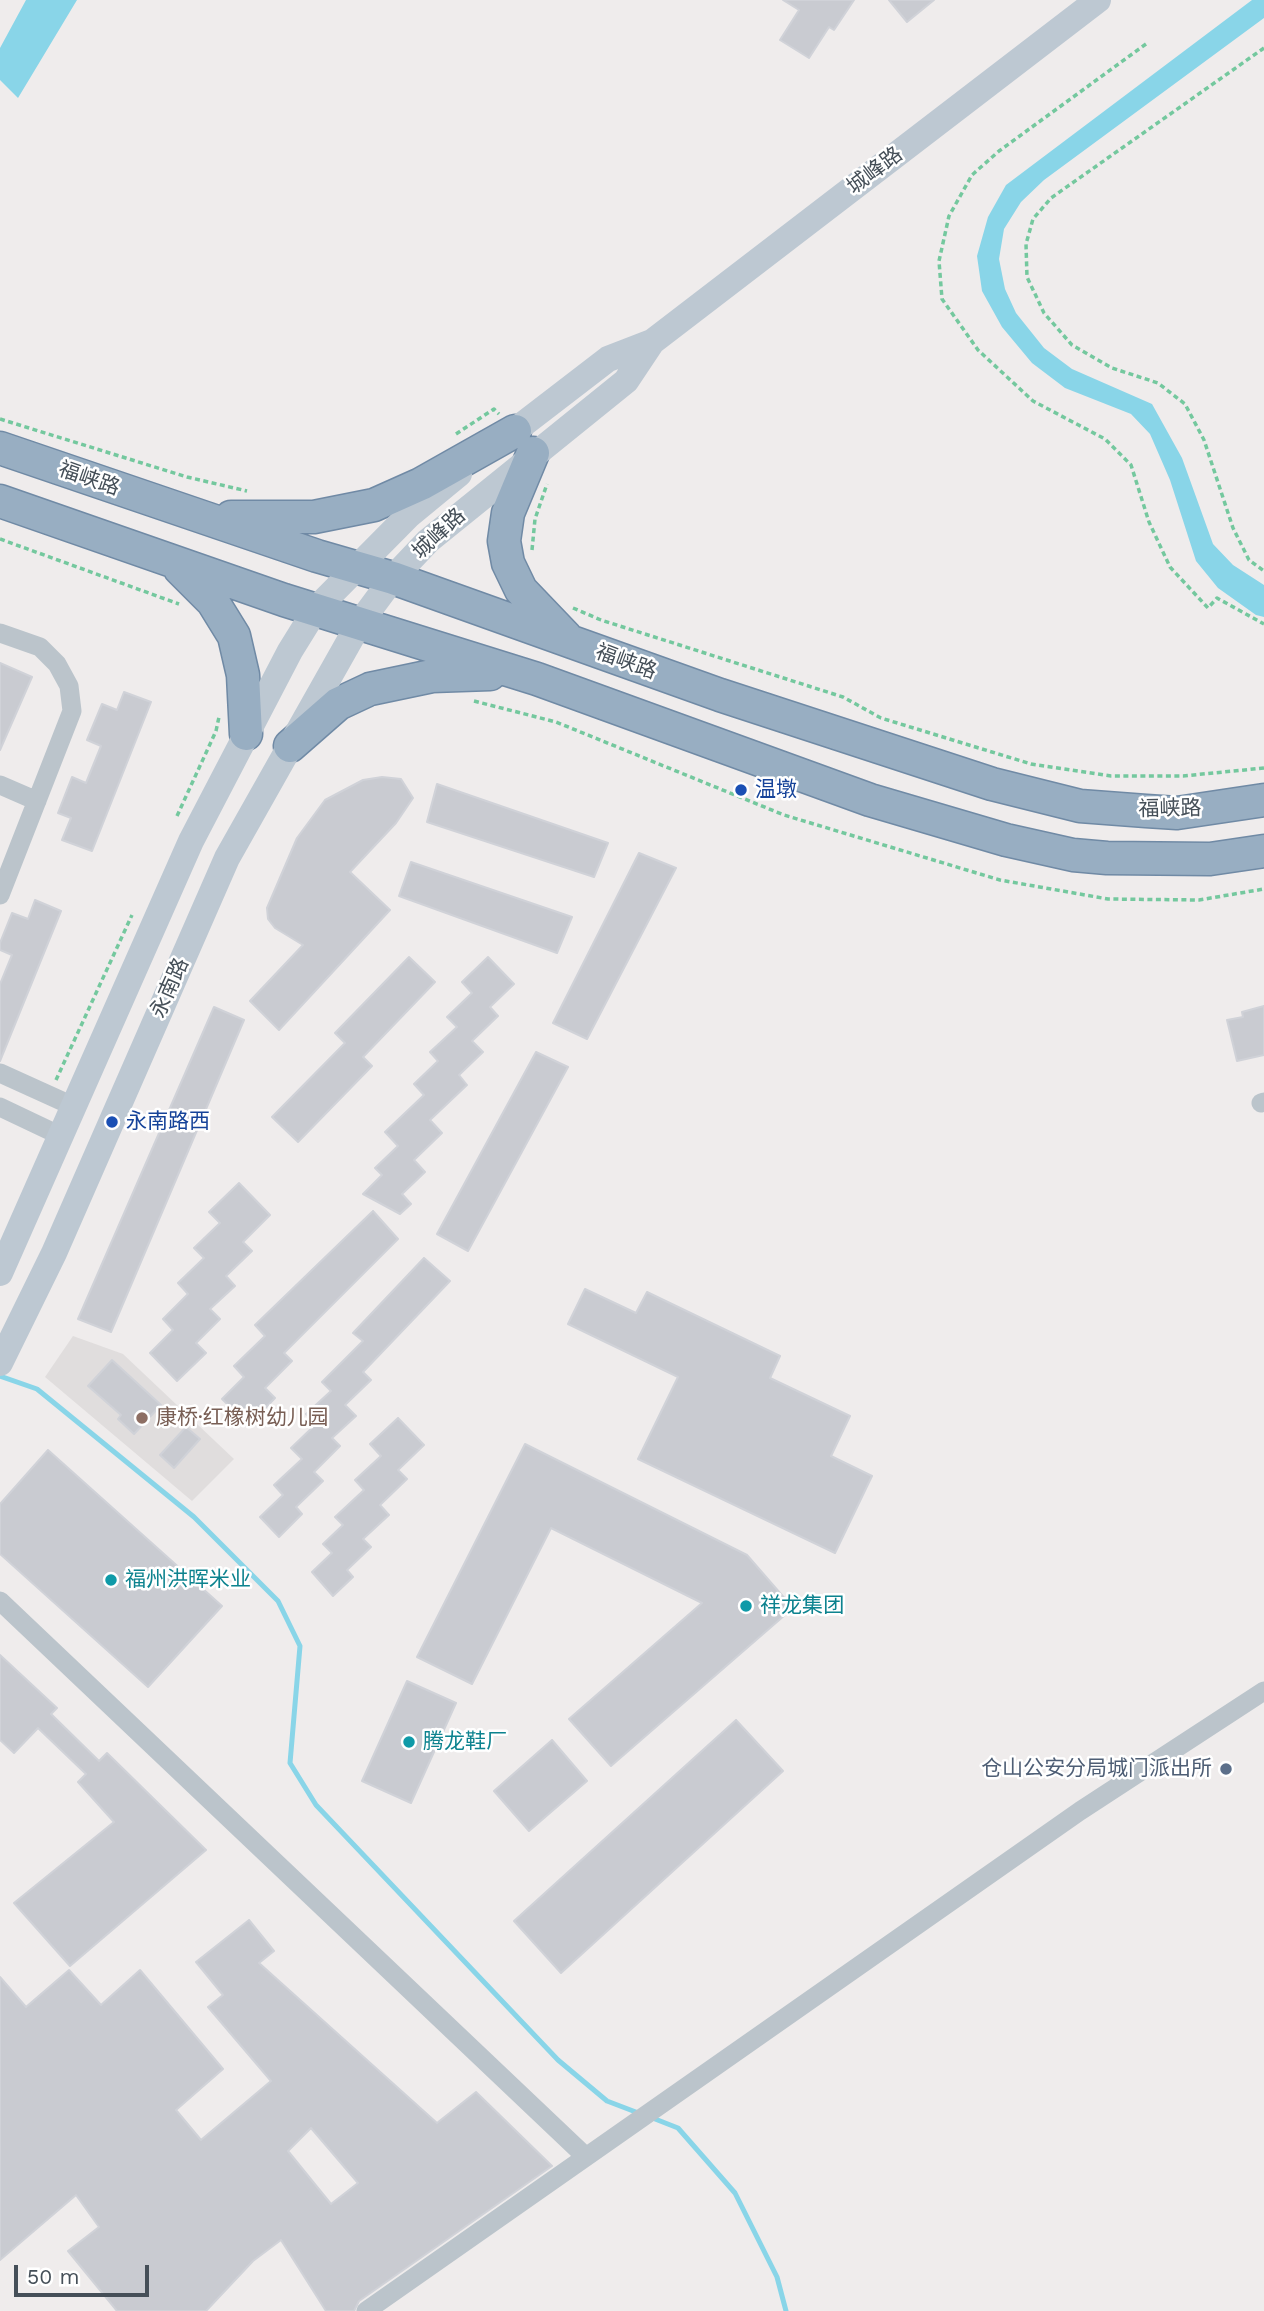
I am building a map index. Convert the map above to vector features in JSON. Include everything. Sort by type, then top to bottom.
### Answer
[{"type":"highway","points":[[193,515],[257,519],[314,517],[374,505],[524,442]]},
{"type":"highway","points":[[524,442],[504,541],[508,563],[521,590],[572,642]]},
{"type":"highway","name":"福峡路","points":[[0,448],[355,569],[393,578],[611,656],[992,784],[1080,806],[1178,813],[1264,800]]},
{"type":"highway","points":[[123,543],[141,497]]},
{"type":"highway","points":[[0,501],[316,610],[537,679],[870,800],[1039,848],[1073,855],[1140,859],[1210,859],[1264,850]]},
{"type":"highway","points":[[168,559],[200,586],[234,636],[243,675],[246,734]]},
{"type":"highway","points":[[596,700],[611,656]]},
{"type":"highway","points":[[290,746],[338,704],[370,690],[432,676],[475,673],[537,679]]},
{"type":"main road","name":"城峰路","points":[[0,1273],[191,841],[246,734],[316,610],[408,516],[463,471],[524,442],[626,381],[652,342],[1098,0]]},
{"type":"main road","name":"城峰路","points":[[359,624],[393,578],[428,541],[483,494],[524,442]]},
{"type":"main road","points":[[463,471],[483,494]]},
{"type":"main road","name":"永南路","points":[[3,1357],[54,1253],[227,858],[359,624]]},
{"type":"street","points":[[0,633],[40,646],[57,664],[69,686],[72,711],[0,895]]},
{"type":"street","points":[[0,785],[37,801]]},
{"type":"street","points":[[0,1073],[75,1107]]},
{"type":"street","points":[[0,1107],[61,1136]]},
{"type":"street","points":[[0,1601],[585,2156]]},
{"type":"street","points":[[366,2311],[659,2103],[1080,1811],[1264,1692]]},
{"type":"path","points":[[1146,44],[999,151],[972,175],[949,216],[939,261],[942,299],[978,351],[1033,401],[1105,439],[1131,465],[1149,522],[1170,567],[1208,608],[1217,598],[1264,624]]},
{"type":"path","points":[[1264,48],[1051,198],[1033,219],[1026,244],[1027,277],[1044,313],[1072,345],[1112,368],[1158,383],[1185,404],[1204,440],[1233,528],[1249,560],[1264,571]]},
{"type":"path","points":[[447,440],[494,409],[524,442],[549,487],[535,519],[532,551]]},
{"type":"path","points":[[0,419],[187,477],[251,492]]},
{"type":"path","points":[[0,539],[183,606]]},
{"type":"path","points":[[567,605],[601,620],[843,697],[881,718],[1031,764],[1111,776],[1183,776],[1264,768]]},
{"type":"path","points":[[474,701],[556,722],[783,815],[1000,880],[1108,899],[1199,900],[1264,889]]},
{"type":"path","points":[[177,818],[216,731],[222,706]]},
{"type":"path","points":[[49,1095],[137,904]]},
{"type":"shaded area","name":"康桥·红橡树幼儿园","points":[[73,1336],[123,1354],[234,1459],[192,1501],[45,1377]]},
{"type":"water","points":[[26,0],[77,0],[18,98],[0,80],[0,48]]},
{"type":"water","points":[[1252,0],[1264,0],[1264,18],[1044,180],[1021,202],[1004,229],[999,259],[1005,289],[1016,313],[1044,348],[1072,369],[1152,404],[1182,458],[1213,544],[1233,565],[1264,585],[1264,617],[1256,615],[1218,588],[1196,561],[1170,480],[1150,434],[1131,414],[1065,388],[1032,363],[1002,327],[982,291],[977,256],[988,217],[1006,185]]},
{"type":"building","points":[[783,0],[854,0],[834,30],[829,27],[809,58],[780,40],[799,10]]},
{"type":"building","points":[[889,0],[934,0],[907,22]]},
{"type":"building","points":[[0,663],[32,677],[0,750]]},
{"type":"building","points":[[124,692],[151,702],[92,851],[62,840],[71,818],[58,813],[72,777],[86,783],[101,746],[87,740],[102,704],[117,710]]},
{"type":"building","points":[[382,777],[401,779],[413,798],[396,823],[350,872],[390,910],[279,1030],[250,1001],[303,945],[275,928],[268,919],[267,908],[297,838],[325,800],[363,780]]},
{"type":"building","points":[[437,784],[608,843],[594,877],[427,822]]},
{"type":"building","points":[[639,853],[676,868],[587,1039],[553,1023]]},
{"type":"building","points":[[411,862],[572,917],[557,953],[399,896]]},
{"type":"building","points":[[35,900],[61,911],[0,1061],[0,984],[12,955],[0,950],[0,943],[12,913],[28,919]]},
{"type":"building","points":[[409,957],[435,982],[363,1057],[372,1066],[298,1142],[272,1117],[345,1043],[335,1033]]},
{"type":"building","points":[[488,957],[514,984],[490,1007],[498,1016],[472,1041],[483,1052],[459,1075],[467,1085],[430,1120],[442,1133],[414,1160],[425,1172],[402,1194],[411,1204],[400,1214],[363,1194],[382,1175],[375,1168],[398,1146],[385,1132],[424,1095],[414,1084],[438,1061],[430,1052],[457,1027],[447,1017],[472,993],[462,982]]},
{"type":"building","points":[[1264,1006],[1264,1055],[1237,1061],[1227,1020],[1243,1017],[1242,1012]]},
{"type":"building","points":[[214,1007],[244,1020],[111,1332],[78,1319]]},
{"type":"building","points":[[536,1052],[568,1067],[468,1251],[437,1234]]},
{"type":"building","points":[[239,1183],[270,1215],[243,1242],[252,1251],[226,1276],[235,1286],[210,1309],[220,1319],[196,1343],[206,1353],[177,1381],[150,1353],[173,1330],[163,1319],[188,1294],[178,1283],[204,1258],[194,1248],[220,1223],[209,1212]]},
{"type":"building","points":[[373,1211],[398,1239],[284,1353],[292,1361],[265,1388],[275,1398],[249,1425],[222,1399],[244,1377],[234,1366],[265,1336],[255,1325]]},
{"type":"building","points":[[424,1258],[450,1281],[363,1372],[371,1380],[345,1405],[356,1416],[332,1438],[340,1446],[314,1472],[323,1481],[296,1507],[302,1514],[279,1537],[260,1517],[283,1495],[274,1485],[302,1459],[291,1448],[316,1424],[306,1414],[331,1391],[322,1382],[363,1341],[353,1333]]},
{"type":"building","points":[[585,1289],[636,1313],[647,1292],[780,1356],[770,1378],[850,1416],[831,1456],[872,1476],[835,1553],[638,1459],[678,1377],[568,1324]]},
{"type":"building","points":[[112,1360],[161,1405],[134,1434],[118,1419],[121,1415],[88,1386]]},
{"type":"building","points":[[398,1418],[424,1445],[398,1470],[407,1479],[380,1505],[389,1515],[363,1539],[371,1547],[347,1570],[353,1577],[333,1596],[312,1572],[332,1553],[323,1544],[343,1525],[335,1517],[364,1490],[355,1480],[381,1456],[370,1444]]},
{"type":"building","points":[[186,1427],[200,1439],[174,1468],[160,1455]]},
{"type":"building","name":"祥龙集团","points":[[525,1444],[747,1555],[793,1608],[611,1766],[569,1719],[702,1603],[551,1528],[472,1684],[417,1657]]},
{"type":"building","name":"福州洪晖米业","points":[[48,1450],[222,1606],[148,1687],[0,1554],[0,1504]]},
{"type":"building","points":[[0,1655],[57,1708],[51,1714],[99,1761],[107,1753],[206,1850],[70,1966],[14,1903],[114,1822],[78,1782],[86,1774],[38,1728],[14,1753],[0,1740]]},
{"type":"building","name":"腾龙鞋厂","points":[[407,1681],[456,1703],[411,1803],[362,1781]]},
{"type":"building","points":[[736,1720],[783,1771],[561,1973],[514,1921]]},
{"type":"building","points":[[552,1740],[587,1781],[529,1831],[494,1791]]},
{"type":"building","points":[[249,1920],[274,1951],[259,1963],[437,2123],[476,2092],[552,2166],[359,2301],[354,2311],[326,2311],[281,2240],[253,2261],[206,2311],[117,2311],[68,2251],[99,2227],[76,2195],[0,2260],[0,1977],[26,2007],[69,1970],[101,2005],[140,1970],[223,2069],[176,2110],[201,2140],[271,2081],[208,2007],[223,1995],[196,1962]],"holes":[[[311,2128],[358,2183],[331,2204],[288,2151]]]},
{"type":"waterway","points":[[0,1376],[37,1389],[194,1517],[278,1601],[300,1646],[290,1763],[316,1805],[558,2060],[607,2101],[641,2114]]},
{"type":"waterway","points":[[650,2117],[678,2128],[735,2193],[777,2277],[786,2311]]},
{"type":"place","name":"温墩","points":[[741,790]]},
{"type":"place","name":"永南路西","points":[[112,1122]]},
{"type":"place","name":"康桥·红橡树幼儿园","points":[[142,1418]]},
{"type":"place","name":"福州洪晖米业","points":[[111,1580]]},
{"type":"place","name":"祥龙集团","points":[[746,1606]]},
{"type":"place","name":"腾龙鞋厂","points":[[409,1742]]},
{"type":"place","name":"仓山公安分局城门派出所","points":[[1226,1769]]}]
